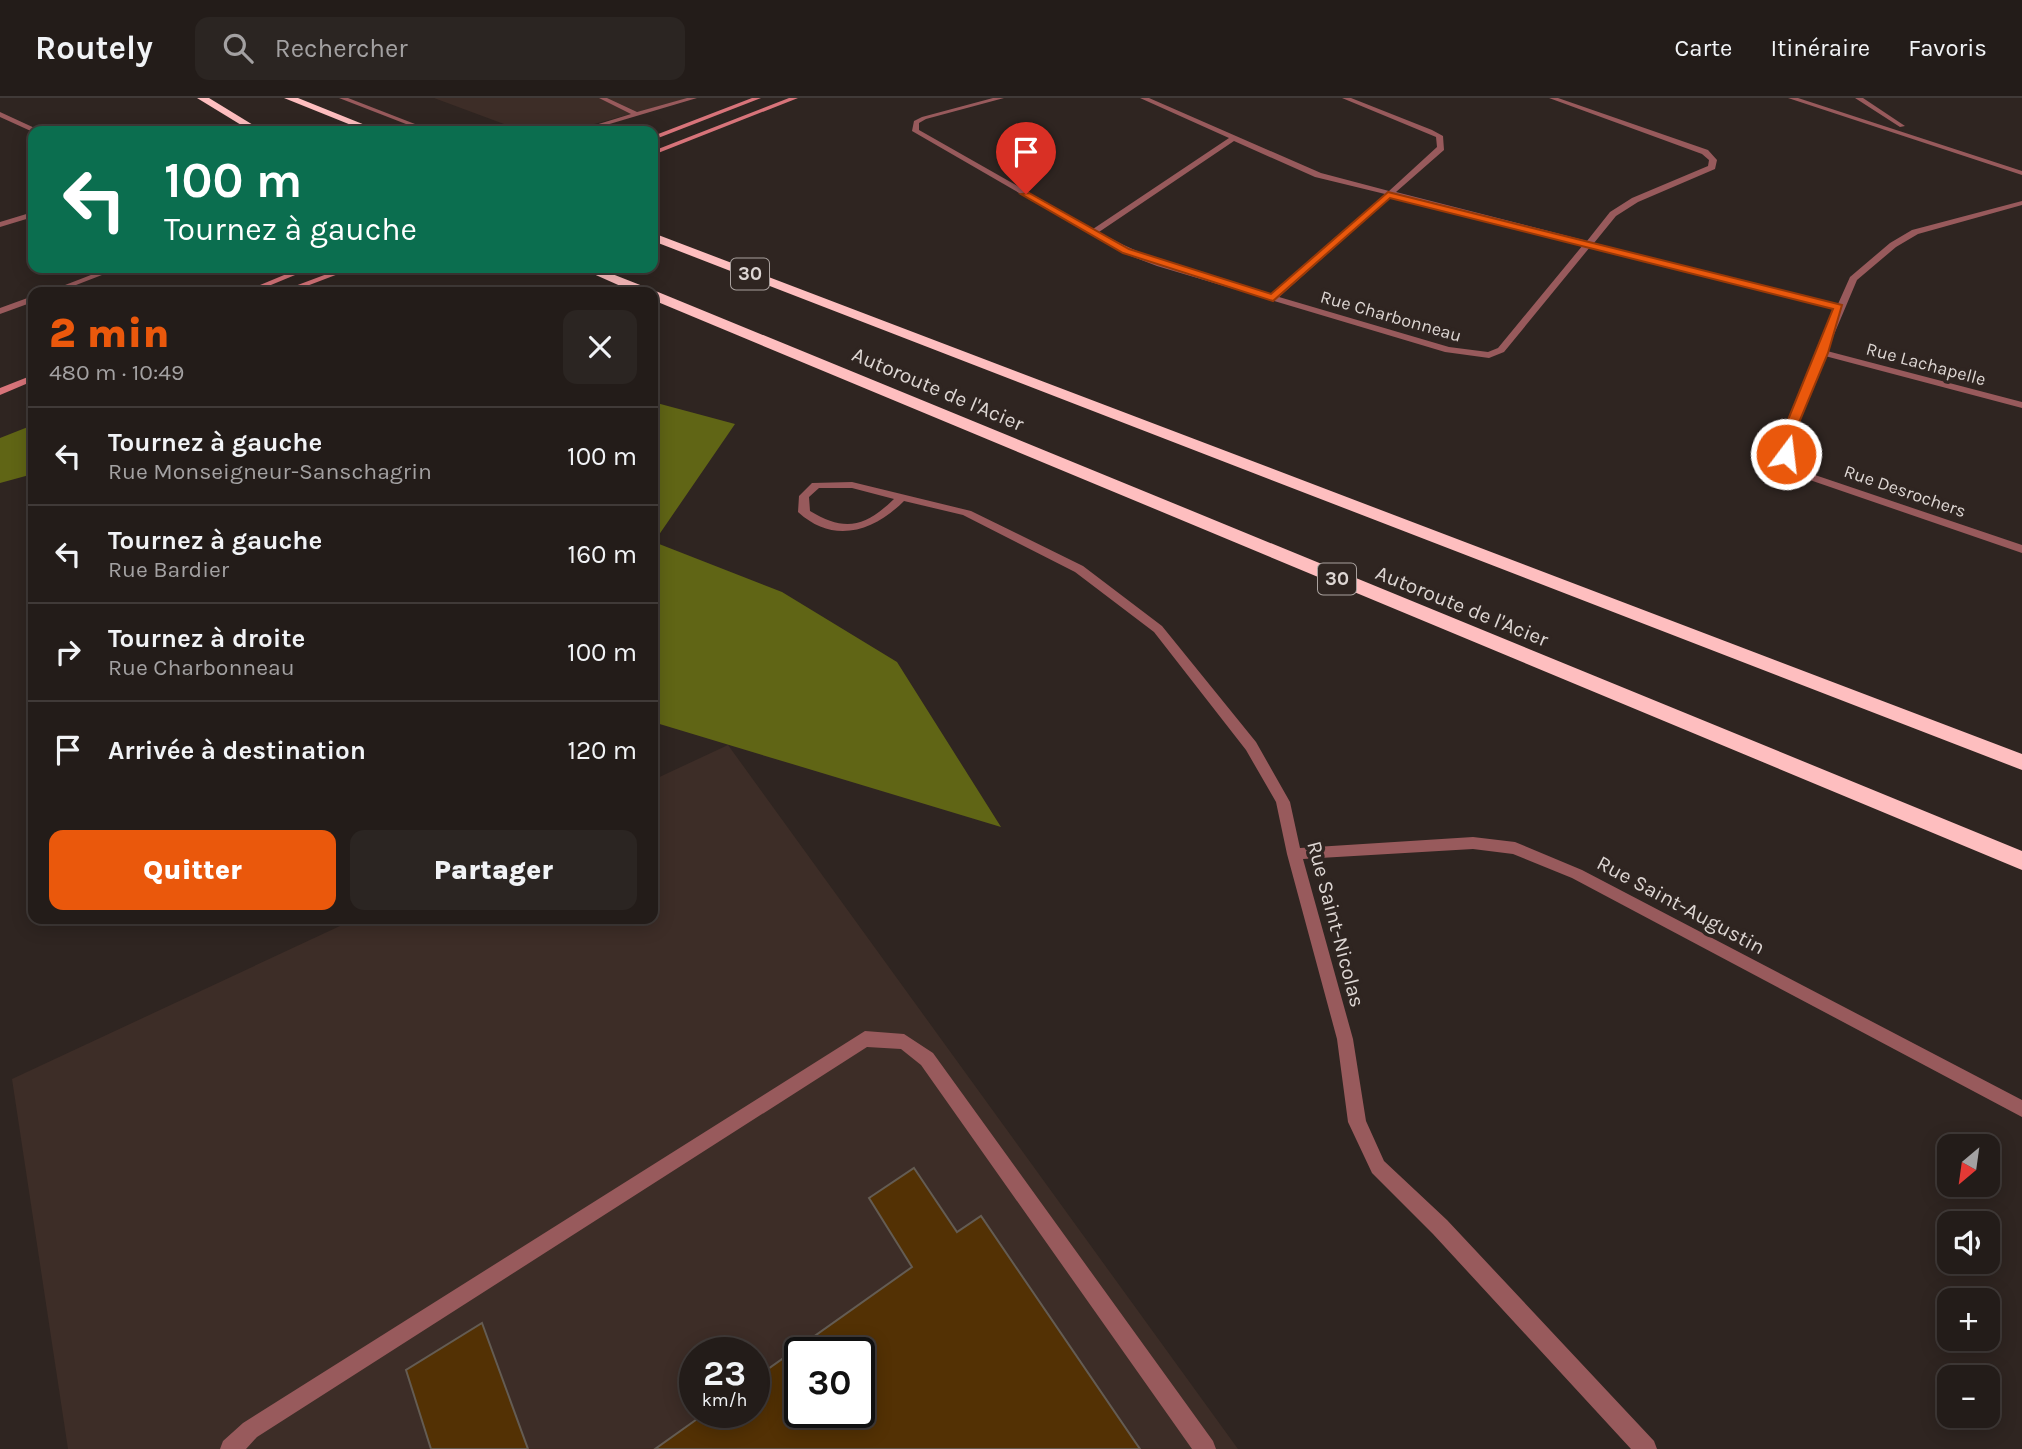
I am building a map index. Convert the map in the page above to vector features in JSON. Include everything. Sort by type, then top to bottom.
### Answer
[{"type":"highway","points":[[202,98],[250,126]]},
{"type":"highway","points":[[289,98],[362,126]]},
{"type":"highway","name":"Autoroute de l'Acier","points":[[658,239],[2022,762]]},
{"type":"highway","points":[[598,273],[633,287]]},
{"type":"highway","name":"Autoroute de l'Acier","points":[[658,297],[2022,862]]},
{"type":"street","points":[[342,98],[417,126]]},
{"type":"street","points":[[603,98],[636,114]]},
{"type":"street","points":[[596,126],[694,98]]},
{"type":"street","points":[[658,136],[758,98]]},
{"type":"street","points":[[658,151],[796,98]]},
{"type":"street","name":"Rue Charbonneau","points":[[1001,98],[916,122],[915,131],[1126,251],[1160,264],[1448,350],[1489,355],[1501,350],[1586,244]]},
{"type":"street","points":[[1143,98],[1318,175],[1388,195],[1838,307]]},
{"type":"street","points":[[1273,298],[1440,148],[1442,142],[1430,131],[1345,98]]},
{"type":"street","points":[[1552,98],[1687,145],[1705,152],[1713,160],[1712,167],[1635,200],[1613,214],[1586,244]]},
{"type":"street","points":[[1791,98],[1917,136],[2022,173]]},
{"type":"street","points":[[1858,98],[1917,136]]},
{"type":"street","points":[[0,114],[28,127]]},
{"type":"street","points":[[1092,233],[1234,138]]},
{"type":"street","points":[[1823,353],[1838,307],[1853,279],[1893,245],[1941,223],[2022,203]]},
{"type":"street","points":[[0,225],[28,216]]},
{"type":"street","points":[[65,287],[102,273]]},
{"type":"street","points":[[260,287],[295,273]]},
{"type":"street","points":[[297,287],[336,273]]},
{"type":"street","points":[[0,312],[28,301]]},
{"type":"street","name":"Rue Lachapelle","points":[[1823,353],[2022,405]]},
{"type":"street","name":"Rue Desrochers","points":[[1823,353],[1787,437],[1786,454],[1792,466],[1819,480],[2022,549]]},
{"type":"street","points":[[0,392],[28,382]]},
{"type":"street","name":"Rue Saint-Nicolas","points":[[903,496],[873,523],[855,528],[827,525],[804,512],[804,496],[816,485],[852,485],[903,496],[967,513],[1079,569],[1158,629],[1224,709],[1276,783],[1283,802],[1294,854],[1345,1039],[1357,1122],[1378,1167],[1440,1227],[1646,1449]]},
{"type":"street","name":"Rue Saint-Augustin","points":[[1294,854],[1473,843],[1515,848],[1577,874],[2022,1109]]},
{"type":"street","points":[[231,1449],[250,1430],[865,1039],[904,1042],[927,1059],[1205,1449]]},
{"type":"shaded area","points":[[434,98],[688,98],[587,126],[510,126]]},
{"type":"shaded area","points":[[658,403],[735,424],[658,536]]},
{"type":"shaded area","points":[[28,427],[28,475],[0,483],[0,438]]},
{"type":"shaded area","points":[[658,544],[782,592],[897,662],[1001,827],[658,724]]},
{"type":"shaded area","points":[[728,745],[1238,1449],[68,1449],[12,1079],[344,924],[658,924],[658,778]]},
{"type":"building","points":[[914,1168],[957,1232],[981,1216],[1140,1449],[655,1449],[685,1428],[770,1428],[770,1368],[784,1358],[784,1428],[875,1428],[875,1337],[813,1337],[912,1267],[869,1198]]},
{"type":"building","points":[[482,1323],[528,1449],[431,1449],[406,1370]]},
{"type":"route","points":[[1026,194],[1126,251],[1273,298],[1388,195],[1838,307],[1823,353],[1787,437],[1786,454]]}]
